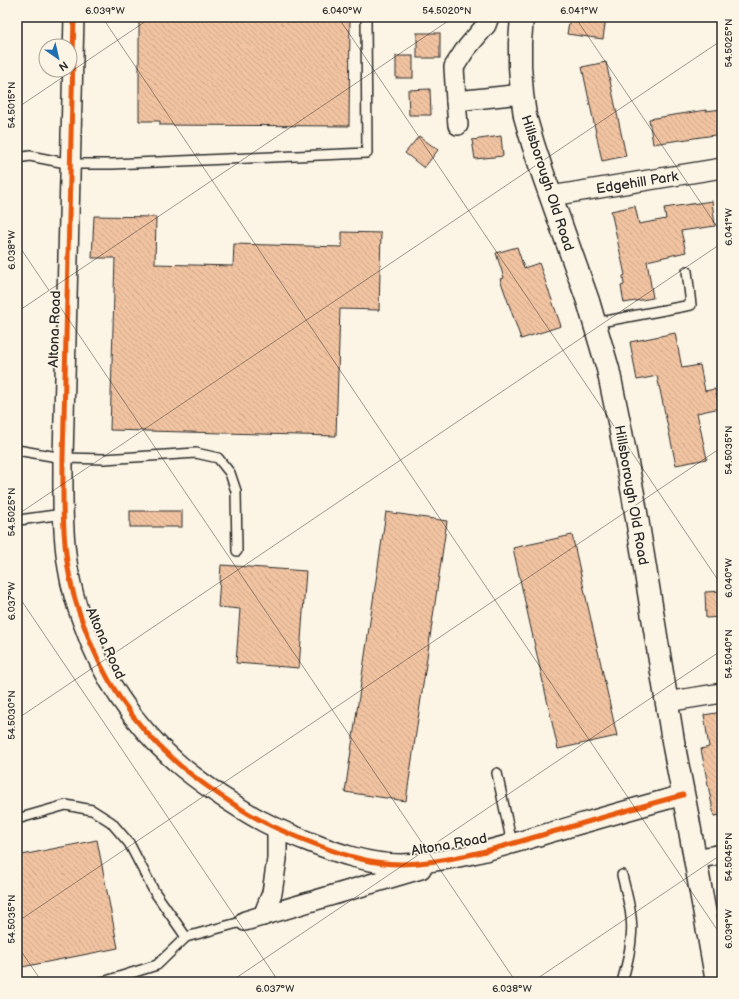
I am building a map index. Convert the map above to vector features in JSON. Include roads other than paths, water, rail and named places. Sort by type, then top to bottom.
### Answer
[{"type":"street","name":"Altona Road","points":[[74,17],[63,458],[64,541],[75,603],[103,672],[119,698],[153,740],[176,763],[247,813],[277,829],[333,852],[366,860],[400,864],[436,861],[470,855],[684,795]]},
{"type":"street","points":[[458,125],[454,67],[465,50],[486,25],[489,17]]},
{"type":"street","name":"Hillsborough Old Road","points":[[522,17],[520,60],[525,116],[533,144],[588,301],[608,369],[633,494],[666,702],[717,982]]},
{"type":"street","points":[[456,102],[522,94]]},
{"type":"street","name":"Edgehill Park","points":[[551,196],[722,168]]},
{"type":"street","points":[[666,702],[722,693]]},
{"type":"street","points":[[263,916],[272,893],[277,859],[277,829]]},
{"type":"street","points":[[695,859],[722,854]]},
{"type":"street","points":[[245,921],[470,855]]},
{"type":"lane","points":[[17,158],[30,156],[71,164],[112,164],[367,153],[366,17]]},
{"type":"lane","points":[[595,323],[691,305],[687,271]]},
{"type":"lane","points":[[17,450],[63,458],[104,459],[196,453],[218,458],[230,473],[236,491],[237,551]]},
{"type":"lane","points":[[17,521],[63,514]]},
{"type":"lane","points":[[497,774],[512,844]]},
{"type":"lane","points":[[17,819],[66,805],[92,810],[111,822],[129,843],[154,891],[186,937]]},
{"type":"lane","points":[[622,875],[628,897],[632,939],[622,982]]},
{"type":"lane","points":[[103,982],[157,965],[186,937],[245,921]]}]
